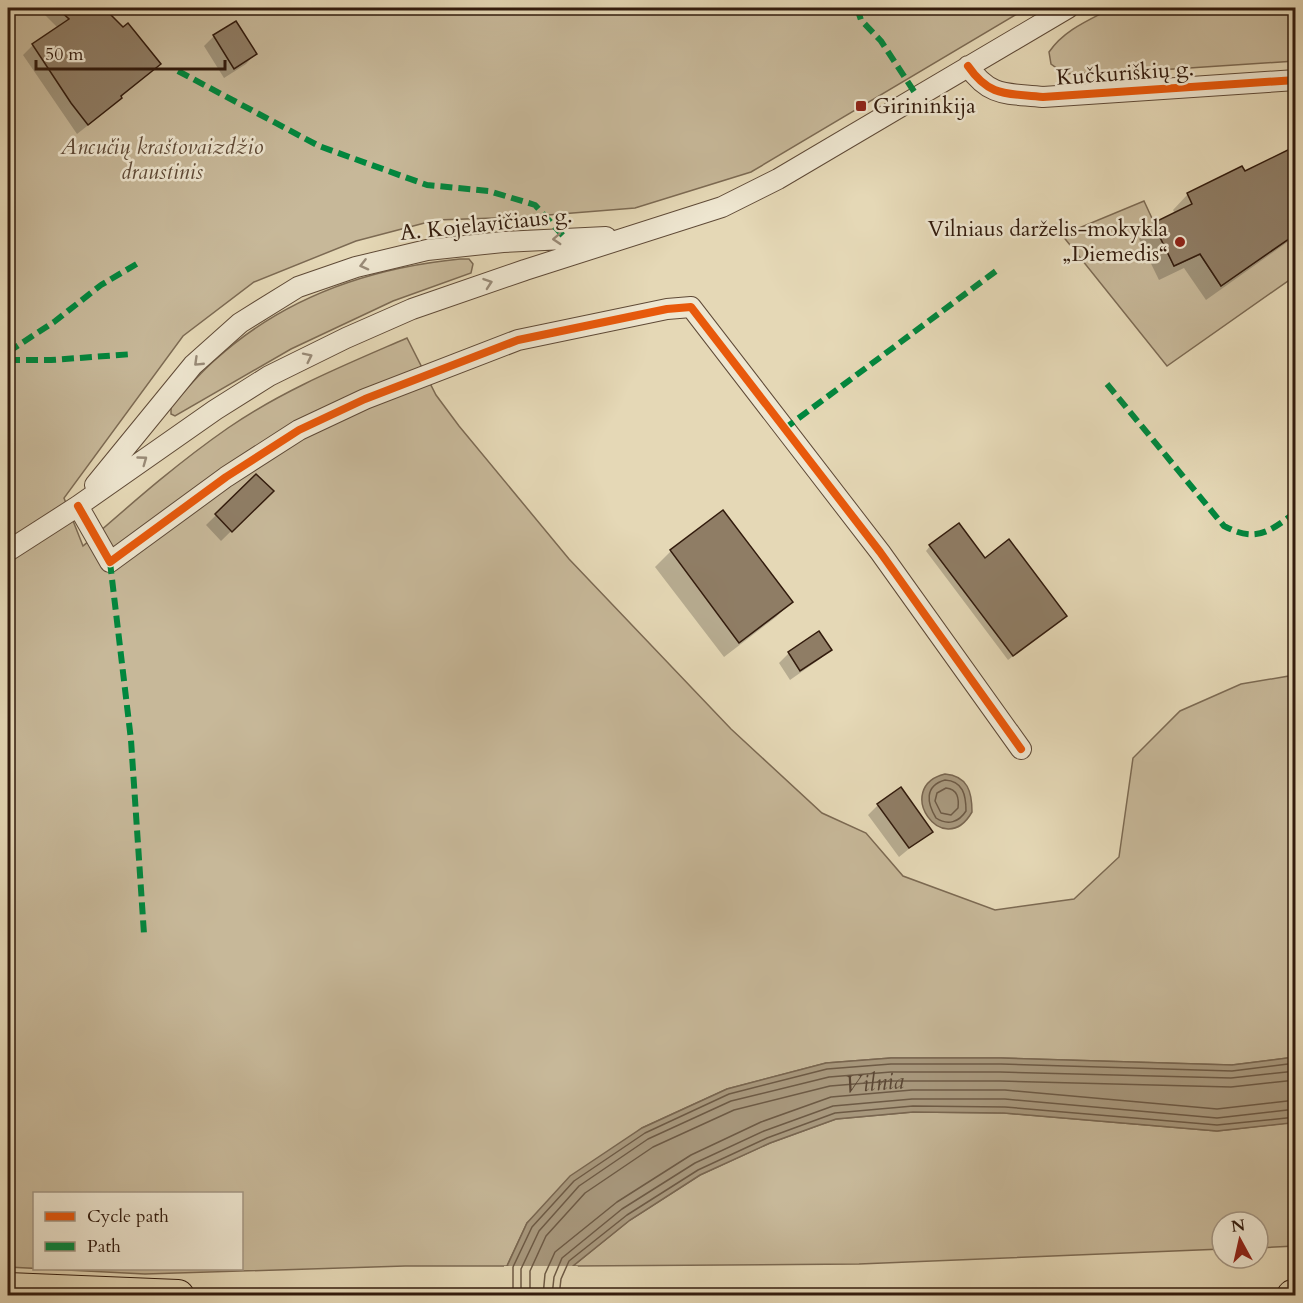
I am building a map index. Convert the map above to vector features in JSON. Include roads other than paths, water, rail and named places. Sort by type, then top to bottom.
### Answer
[{"type":"main road","points":[[8,1289],[178,1296]]},
{"type":"street","name":"A. Kojelavičiaus g.","points":[[8,551],[78,506],[215,410],[269,376],[412,309],[722,207],[778,179],[1068,8]]},
{"type":"street","name":"Kučkuriškių g.","points":[[968,66],[978,80],[989,88],[1007,93],[1043,97],[1296,80]]},
{"type":"street","name":"A. Kojelavičiaus g.","points":[[78,506],[193,365],[240,323],[298,287],[356,267],[427,250],[503,242],[636,236]]},
{"type":"street","points":[[78,506],[110,562],[226,477],[299,430],[365,399],[518,340],[667,309],[691,307],[880,552],[1021,749]]},
{"type":"water","points":[[945,774],[953,775],[964,782],[970,792],[972,805],[972,812],[960,825],[948,829],[937,825],[928,817],[923,805],[923,792],[930,781]]},
{"type":"water","name":"Vilnia","points":[[1295,1057],[1295,1122],[1217,1131],[1004,1113],[913,1112],[836,1119],[770,1143],[700,1175],[630,1220],[573,1266],[567,1281],[507,1266],[527,1223],[570,1176],[642,1128],[727,1089],[826,1063],[891,1058],[1001,1058],[1232,1065]]},
{"type":"place","name":"Girininkija","points":[[861,106]]},
{"type":"place","name":"Vilniaus darželis-mokykla „Diemedis“","points":[[1180,242]]},
{"type":"park label","name":"Ancučių kraštovaizdžio draustinis","points":[[162,160]]}]
